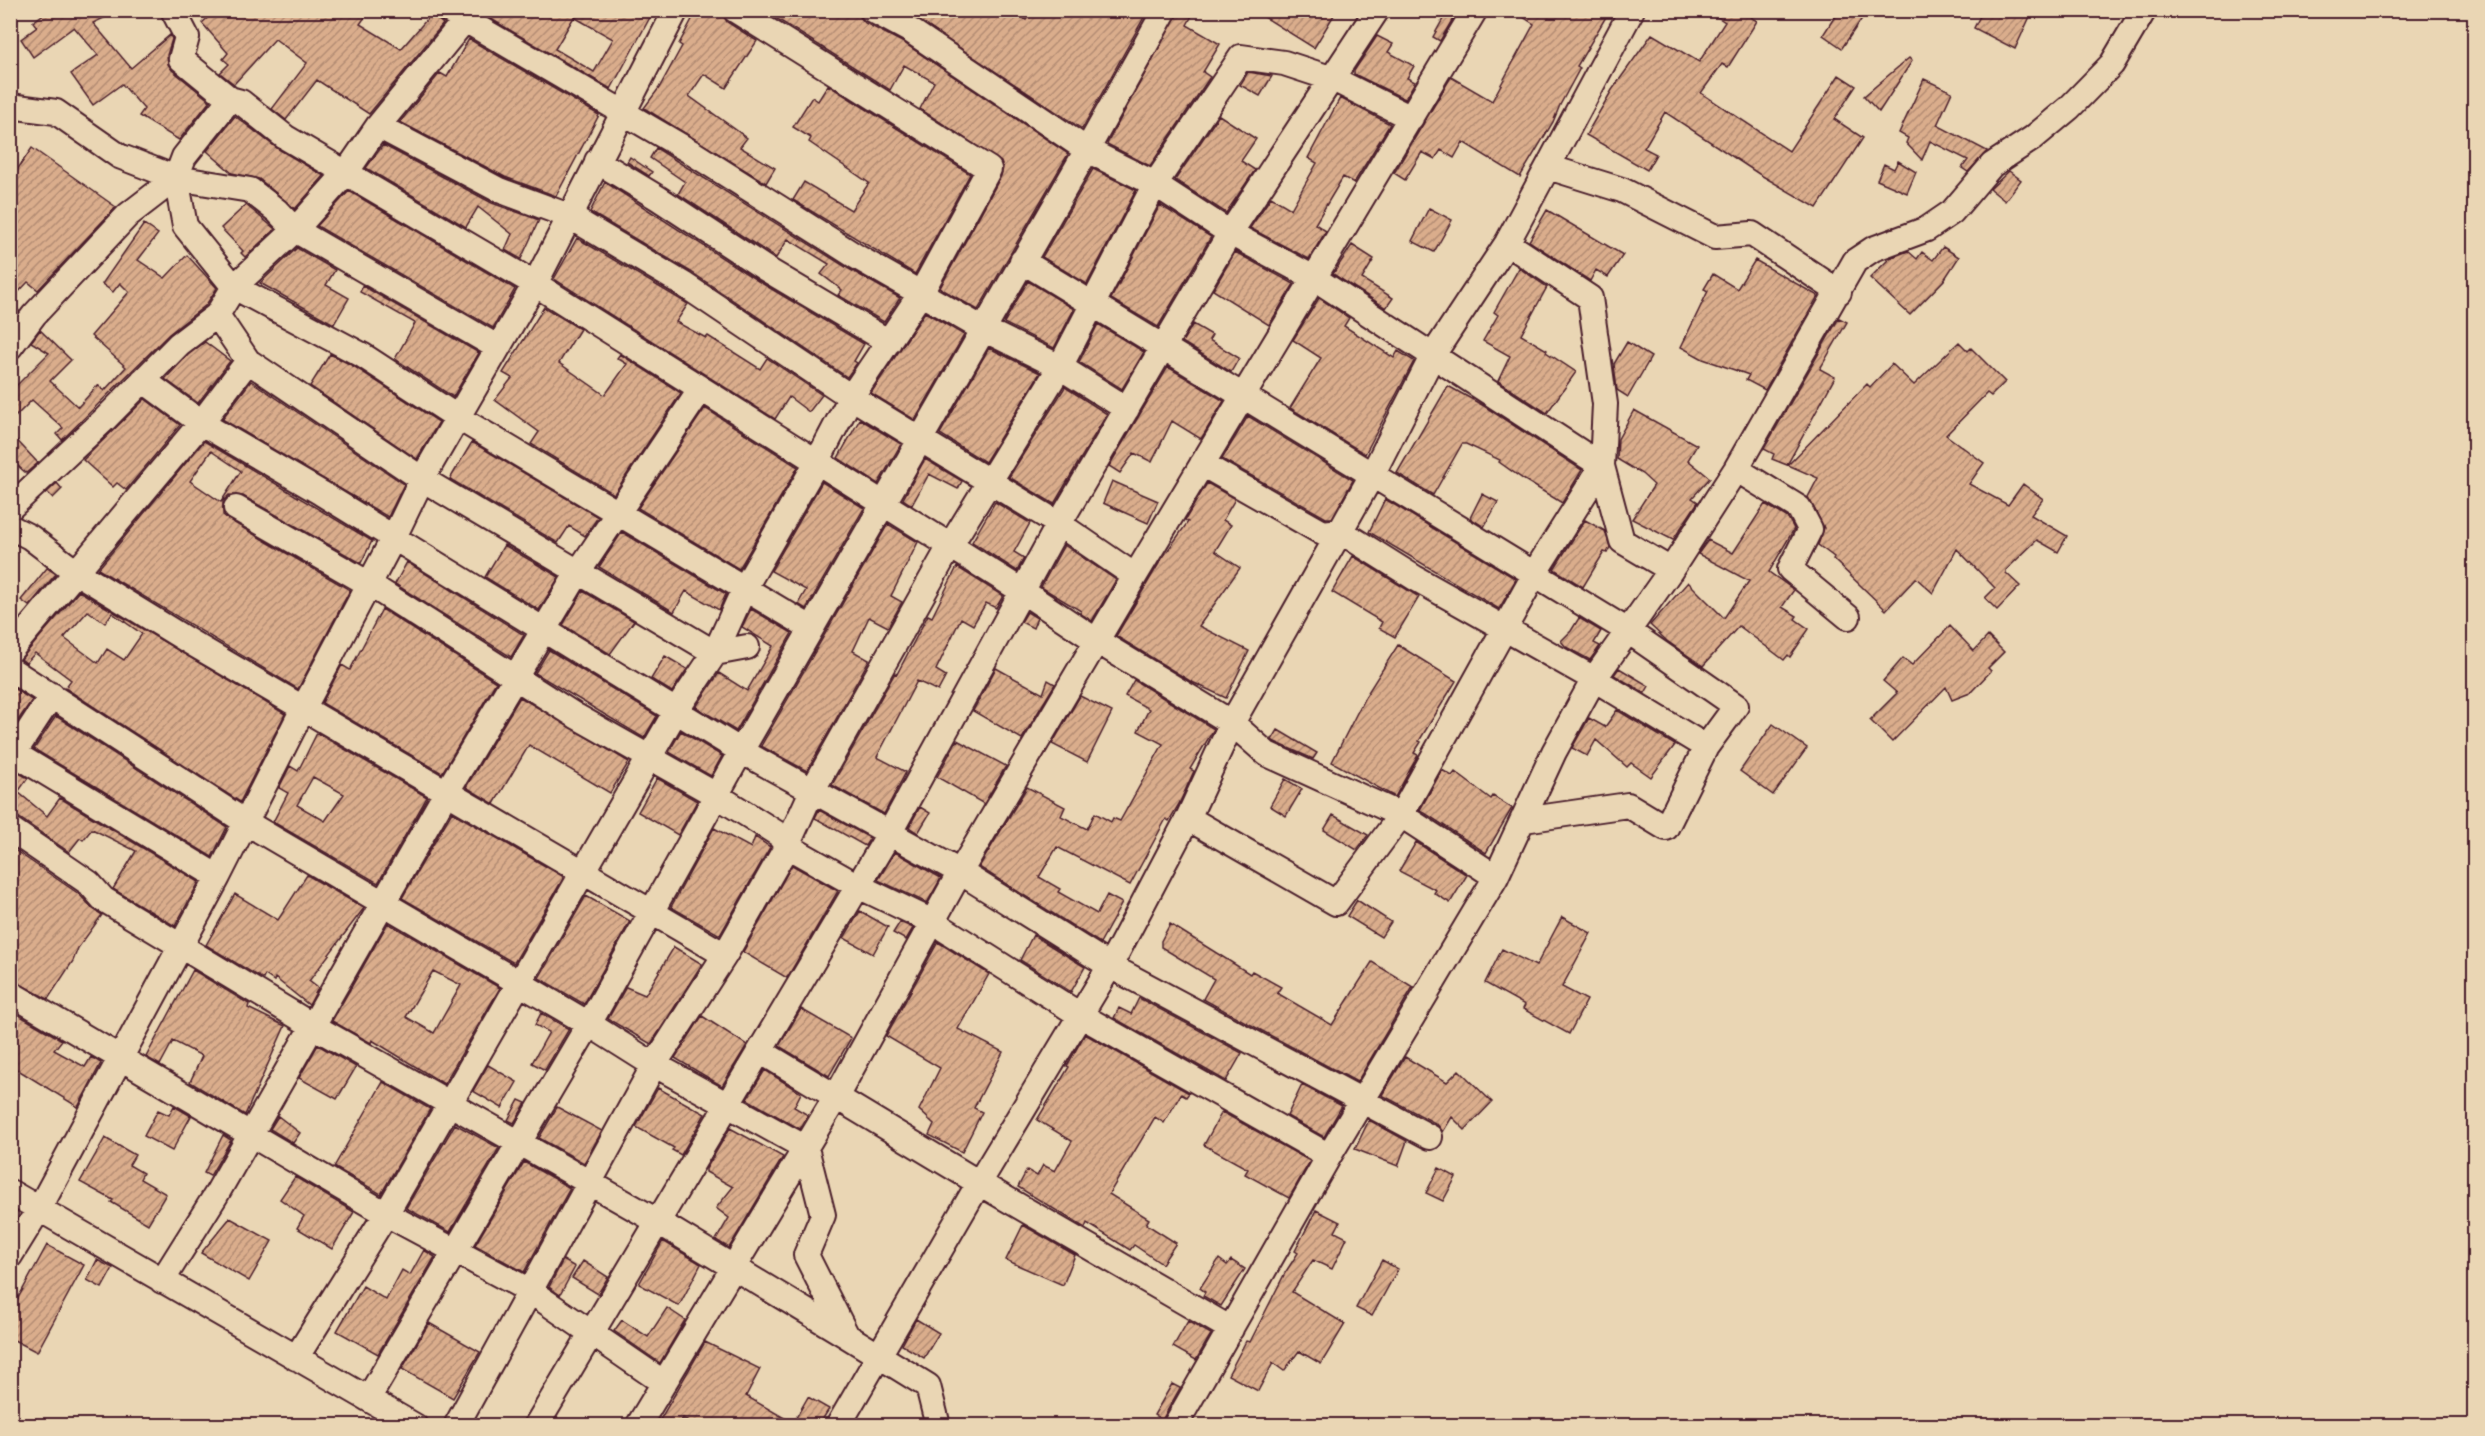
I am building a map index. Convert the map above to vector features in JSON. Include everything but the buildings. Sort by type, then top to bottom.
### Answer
[{"type":"street","points":[[173,10],[187,37],[181,59],[230,99],[241,102],[285,137],[535,284],[1022,591],[1097,641],[1232,723],[1267,754],[1401,815],[1496,878]]},
{"type":"street","points":[[10,1256],[39,1209],[219,878],[422,478],[535,284],[676,10]]},
{"type":"street","points":[[296,1358],[386,1214],[676,711],[715,653],[744,589],[817,462],[851,397],[921,293],[989,169],[735,10]]},
{"type":"street","points":[[872,10],[910,31],[1087,150],[1155,184],[1230,233],[1314,278],[1602,466]]},
{"type":"street","points":[[368,1400],[589,1024],[716,795],[1087,150],[1165,10]]},
{"type":"street","points":[[536,1425],[889,834],[1059,524],[1230,233],[1334,79],[1377,10]]},
{"type":"street","points":[[638,1425],[836,1097],[960,872],[1135,576],[1476,10]]},
{"type":"street","points":[[1175,1425],[1361,1101],[1496,878],[1554,752],[1594,679],[1671,570],[1737,469],[1855,261],[1863,254],[1927,229],[1952,212],[1992,165],[2033,138],[2069,108],[2112,64],[2144,10]]},
{"type":"street","points":[[838,1425],[979,1183],[1110,966],[1188,818],[1232,723],[1372,475],[1433,355],[1507,243],[1631,11]]},
{"type":"street","points":[[10,508],[179,344],[217,315],[234,287],[296,230],[345,174],[462,14],[622,113],[691,152],[857,257],[983,329],[1060,368],[1127,409]]},
{"type":"street","points":[[456,1425],[654,1065],[725,955],[787,846],[813,791],[950,546],[1060,368],[1155,184],[1241,57],[1284,63],[1334,79],[1412,118]]},
{"type":"street","points":[[230,99],[184,157],[176,178],[185,226],[234,287],[354,350],[457,417],[811,628]]},
{"type":"street","points":[[10,106],[56,112],[119,156],[176,178],[250,190],[277,211],[296,230],[497,347]]},
{"type":"street","points":[[378,126],[499,190],[569,216],[683,284],[851,397],[920,437],[1059,524],[1135,576]]},
{"type":"street","points":[[597,161],[766,269],[889,342]]},
{"type":"street","points":[[1548,167],[1622,190],[1715,237],[1752,234],[1839,292]]},
{"type":"street","points":[[10,347],[34,315],[128,214],[176,178]]},
{"type":"street","points":[[1507,243],[1590,298],[1605,404],[1602,466],[1622,541],[1671,570]]},
{"type":"street","points":[[1022,261],[1628,631],[1736,706],[1706,747],[1666,828],[1628,805],[1524,820]]},
{"type":"street","points":[[217,315],[248,361],[422,478],[715,653],[747,647]]},
{"type":"street","points":[[10,651],[201,423],[248,361]]},
{"type":"street","points":[[142,380],[201,423],[394,537],[741,751],[960,872],[1110,966],[1430,1137]]},
{"type":"street","points":[[162,1281],[251,1136],[446,794],[579,571],[616,512],[701,389]]},
{"type":"street","points":[[1202,464],[1323,533],[1340,531],[1415,578],[1594,679],[1706,747]]},
{"type":"street","points":[[1188,818],[1336,903],[1401,815],[1535,574],[1602,466]]},
{"type":"street","points":[[1737,469],[1799,508],[1810,529],[1790,569],[1848,617]]},
{"type":"street","points":[[236,508],[369,584],[576,716],[716,795],[778,834],[787,846],[858,886],[933,922],[1080,1015],[1329,1156]]},
{"type":"street","points":[[10,527],[30,537],[76,572],[303,709],[446,794],[518,832],[725,955]]},
{"type":"street","points":[[10,669],[247,823],[589,1024],[654,1065],[806,1148],[823,1215],[806,1255],[847,1336]]},
{"type":"street","points":[[52,695],[12,753],[219,878]]},
{"type":"street","points":[[10,829],[88,883],[103,899],[313,1026],[734,1266],[928,1386],[938,1425]]},
{"type":"street","points":[[10,993],[386,1214],[530,1291],[664,1383]]},
{"type":"street","points":[[760,1051],[979,1183],[1231,1329]]},
{"type":"street","points":[[10,1192],[414,1425]]}]
